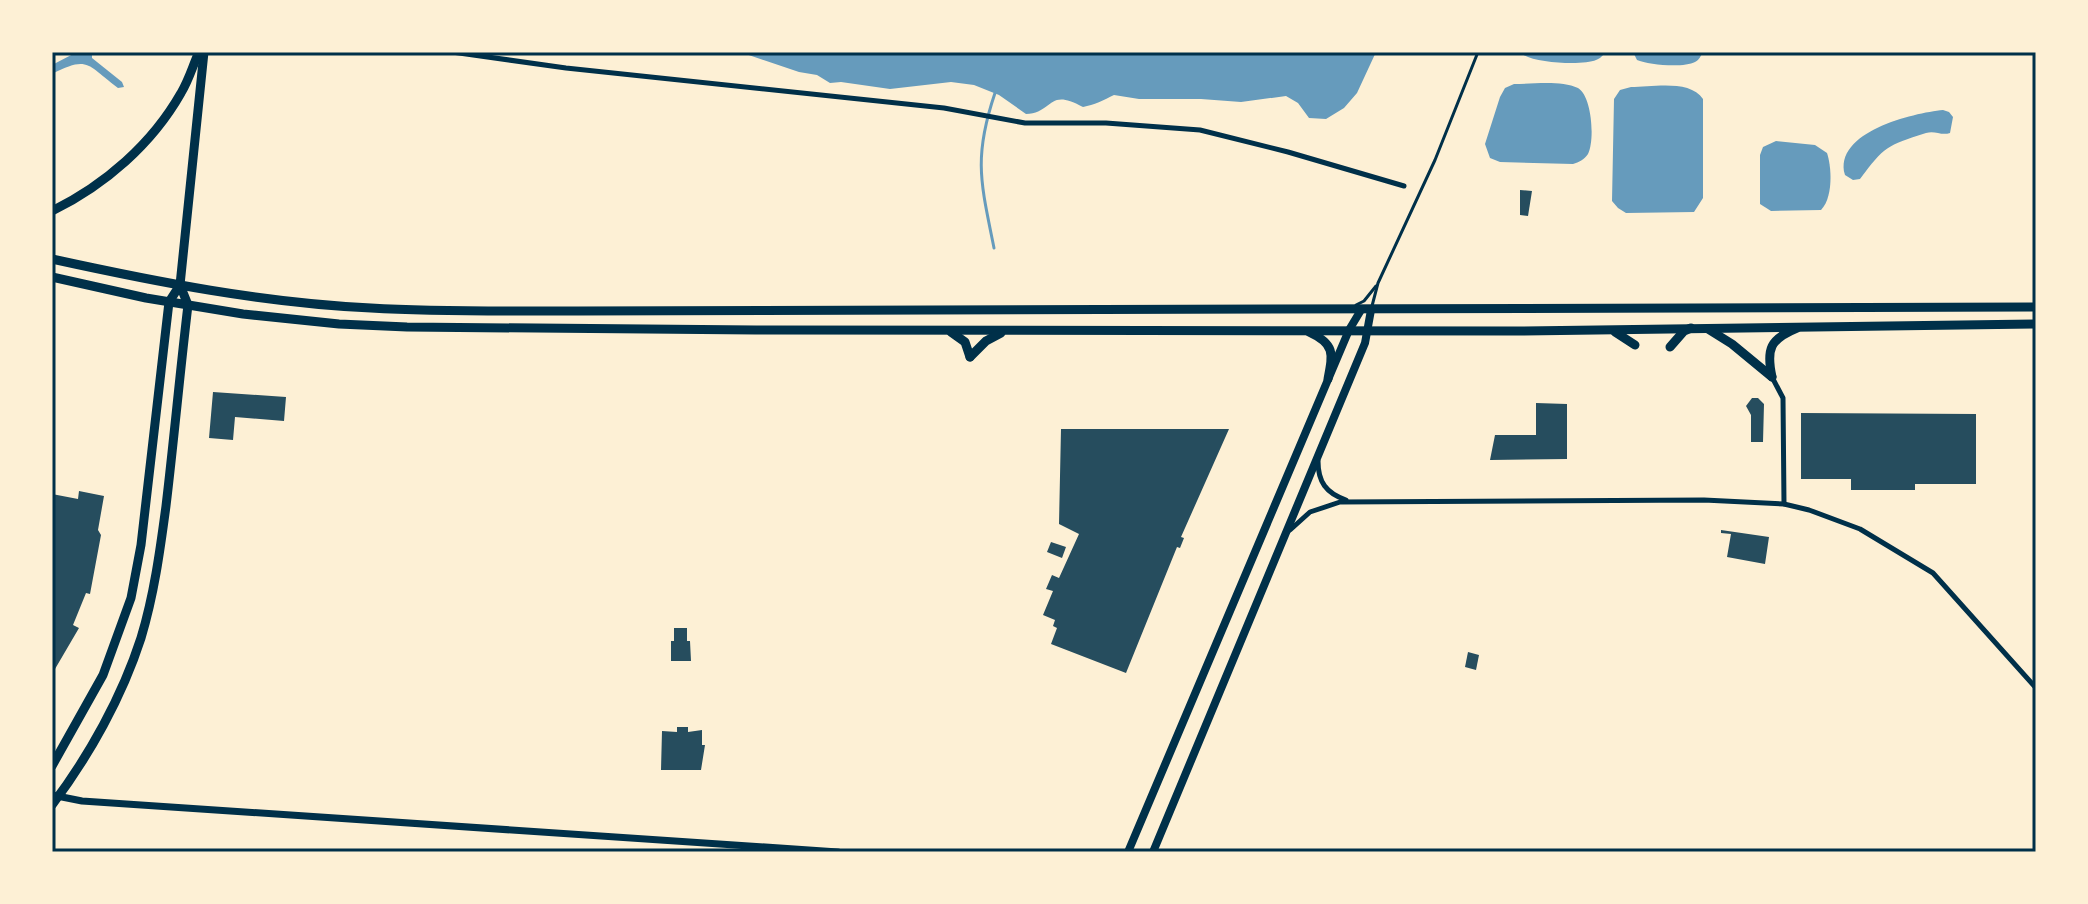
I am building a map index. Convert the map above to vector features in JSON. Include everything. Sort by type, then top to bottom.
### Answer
[{"type":"main road","points":[[52,211],[75,200],[103,180],[150,137],[181,93],[201,52]]},
{"type":"main road","points":[[54,799],[115,700],[140,641],[150,603],[173,452],[188,305],[180,285],[201,52]]},
{"type":"main road","points":[[52,259],[180,285],[371,308],[578,311],[2036,307]]},
{"type":"main road","points":[[52,277],[169,302],[243,314],[339,324],[948,331],[2036,324]]},
{"type":"main road","points":[[52,766],[103,675],[131,598],[141,545],[169,302],[180,285]]},
{"type":"main road","points":[[1128,852],[1349,330],[1366,310]]},
{"type":"main road","points":[[1153,852],[1368,330],[1366,310]]},
{"type":"main road","points":[[534,311],[534,328]]},
{"type":"main road","points":[[578,311],[579,329]]},
{"type":"main road","points":[[1772,377],[1769,361],[1772,344],[1777,338],[1801,326]]},
{"type":"main road","points":[[1670,347],[1684,331],[1693,327]]},
{"type":"main road","points":[[1706,328],[1732,344],[1772,377]]},
{"type":"main road","points":[[1608,329],[1627,337],[1635,345]]},
{"type":"main road","points":[[948,331],[960,336],[970,357],[986,341],[1008,330]]},
{"type":"main road","points":[[1306,331],[1326,340],[1332,352],[1328,379]]},
{"type":"street","points":[[452,52],[608,73],[944,108],[1025,123],[1106,123],[1200,130],[1404,186]]},
{"type":"street","points":[[1772,377],[1783,398],[1784,504]]},
{"type":"street","points":[[1319,452],[1318,471],[1323,486],[1335,496],[1351,502]]},
{"type":"street","points":[[1283,539],[1310,512],[1331,504],[1351,502],[1704,500],[1784,504],[1860,529],[1933,573],[2036,688]]},
{"type":"street","points":[[54,799],[838,852]]},
{"type":"lane","points":[[1366,310],[1435,160],[1478,52]]},
{"type":"lane","points":[[1344,310],[1364,301],[1378,283]]},
{"type":"water","points":[[77,52],[92,52],[92,58],[124,87],[118,88],[87,65],[74,65],[52,74],[52,65]]},
{"type":"water","points":[[740,52],[1376,52],[1357,93],[1344,108],[1326,119],[1309,118],[1298,103],[1286,96],[1241,102],[1139,99],[1114,95],[1083,107],[1057,100],[1042,110],[1026,114],[999,95],[974,85],[951,82],[890,89],[830,83],[817,75]]},
{"type":"water","points":[[1520,52],[1606,52],[1596,60],[1568,63],[1533,59]]},
{"type":"water","points":[[1633,52],[1703,52],[1695,62],[1675,65],[1642,62]]},
{"type":"water","points":[[1514,84],[1564,84],[1583,93],[1592,129],[1585,158],[1573,164],[1500,162],[1490,158],[1485,144],[1500,97],[1505,88]]},
{"type":"water","points":[[1680,86],[1703,99],[1703,198],[1694,212],[1626,213],[1612,201],[1614,99],[1620,90]]},
{"type":"water","points":[[1943,110],[1953,117],[1950,133],[1929,132],[1902,141],[1881,153],[1860,179],[1853,180],[1845,175],[1845,160],[1851,147],[1863,136],[1913,115]]},
{"type":"water","points":[[1776,141],[1815,145],[1827,153],[1830,183],[1828,198],[1821,210],[1771,211],[1760,204],[1760,155],[1763,147]]},
{"type":"building","points":[[1520,190],[1532,191],[1528,216],[1520,215]]},
{"type":"building","points":[[213,392],[286,397],[284,421],[235,417],[233,440],[209,438]]},
{"type":"building","points":[[1752,398],[1758,398],[1764,404],[1763,442],[1751,442],[1751,415],[1746,406]]},
{"type":"building","points":[[1536,403],[1567,404],[1567,459],[1490,460],[1495,435],[1536,435]]},
{"type":"building","points":[[1801,413],[1976,414],[1976,484],[1915,484],[1915,490],[1851,490],[1851,479],[1801,479]]},
{"type":"building","points":[[1061,429],[1229,429],[1126,673],[1051,644],[1057,628],[1053,626],[1055,620],[1043,615],[1053,591],[1046,589],[1052,575],[1059,578],[1079,534],[1059,524]]},
{"type":"building","points":[[79,491],[104,496],[98,530],[101,535],[90,594],[86,593],[73,625],[79,628],[55,669],[52,667],[52,494],[78,499]]},
{"type":"building","points":[[1721,530],[1769,537],[1765,564],[1727,557],[1731,534],[1721,533]]},
{"type":"building","points":[[1051,542],[1066,547],[1062,558],[1047,552]]},
{"type":"building","points":[[674,628],[687,628],[691,661],[671,661]]},
{"type":"building","points":[[1468,652],[1479,655],[1476,670],[1465,667]]},
{"type":"building","points":[[677,727],[688,727],[688,732],[702,730],[702,745],[705,745],[701,770],[661,770],[662,731],[677,732]]},
{"type":"waterway","points":[[994,248],[981,170],[984,136],[995,93]]}]
